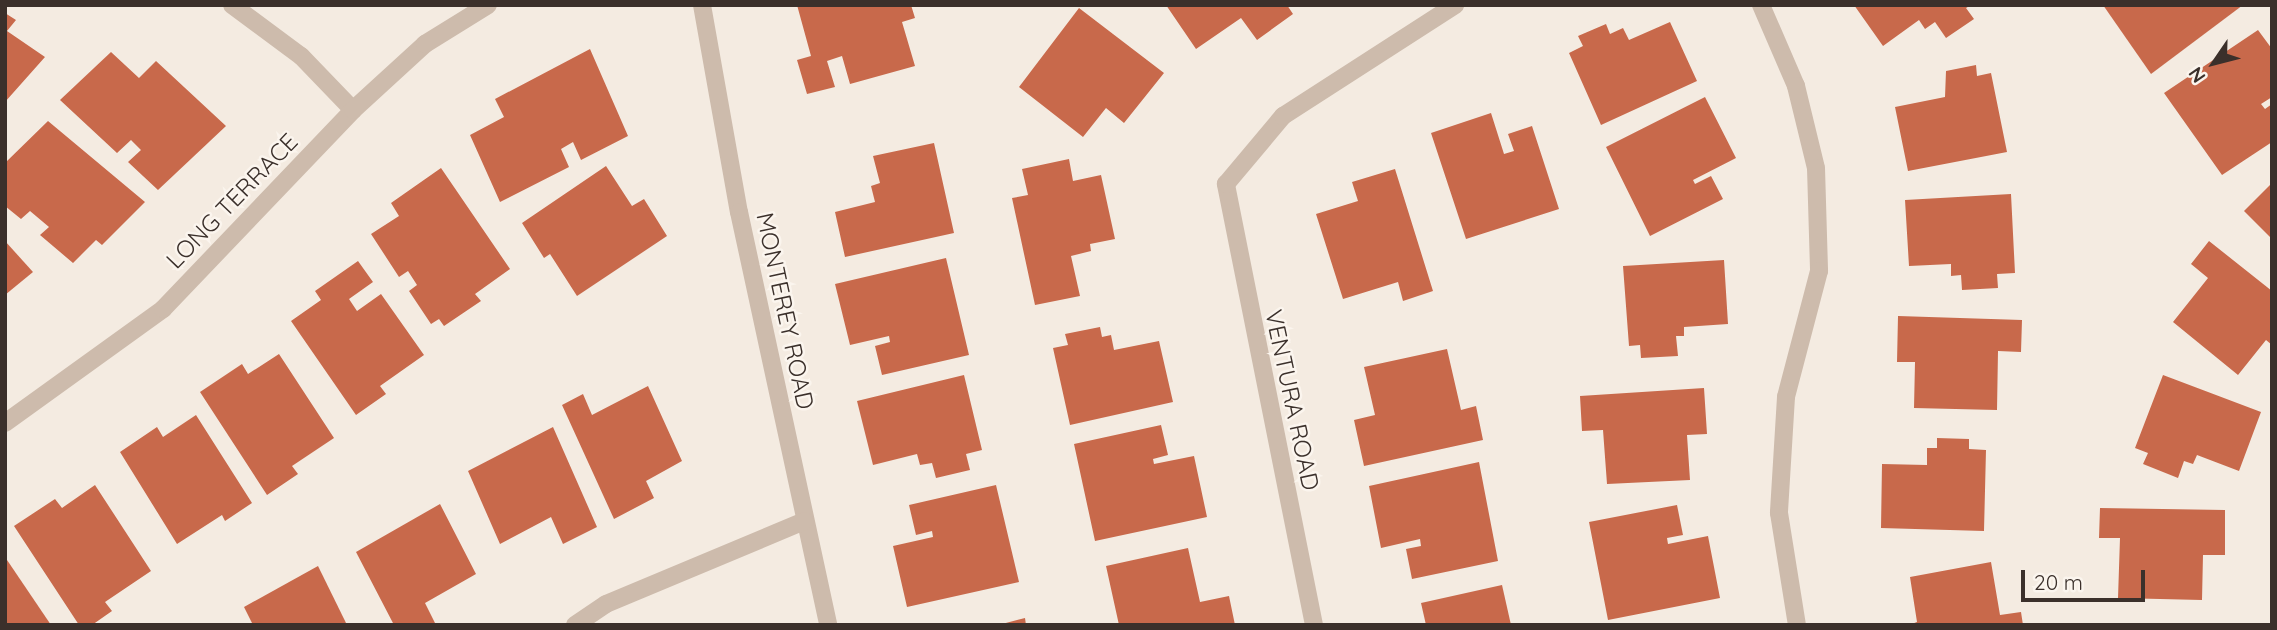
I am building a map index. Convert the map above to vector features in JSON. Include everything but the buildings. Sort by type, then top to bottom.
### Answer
[{"type":"street","points":[[232,5],[302,56],[353,110]]},
{"type":"street","name":"LONG TERRACE","points":[[5,423],[163,309],[353,110],[425,44],[488,5]]},
{"type":"street","name":"MONTEREY ROAD","points":[[702,5],[739,212],[828,625]]},
{"type":"street","name":"VENTURA ROAD","points":[[1314,625],[1226,184],[1283,116],[1455,5]]},
{"type":"street","points":[[1761,5],[1796,86],[1816,168],[1819,271],[1786,397],[1779,513],[1797,625]]},
{"type":"street","points":[[575,625],[606,604],[804,521]]}]
